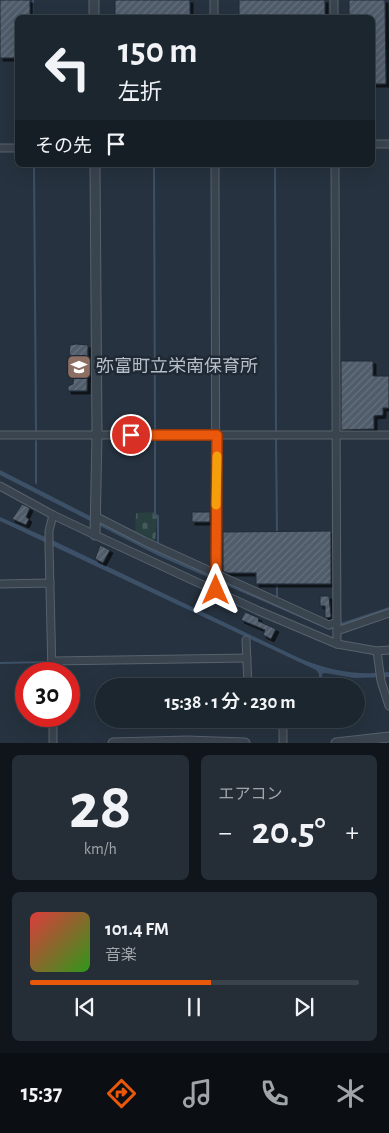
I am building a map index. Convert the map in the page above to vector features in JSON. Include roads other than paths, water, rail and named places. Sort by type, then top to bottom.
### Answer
[{"type":"street","points":[[94,0],[94,15]]},
{"type":"street","points":[[214,0],[214,15]]},
{"type":"street","points":[[334,0],[334,15]]},
{"type":"street","points":[[375,144],[389,144]]},
{"type":"street","points":[[0,148],[15,148]]},
{"type":"street","points":[[94,167],[95,525]]},
{"type":"street","points":[[215,167],[216,587]]},
{"type":"street","points":[[335,167],[337,644]]},
{"type":"street","points":[[0,435],[389,435]]},
{"type":"street","points":[[0,486],[53,515],[95,525],[144,541],[329,625],[337,622]]},
{"type":"street","points":[[53,515],[49,542],[52,661],[247,658]]},
{"type":"street","points":[[95,525],[216,587],[337,644],[377,651],[389,650]]},
{"type":"street","points":[[0,584],[50,583]]},
{"type":"street","points":[[337,631],[389,613]]},
{"type":"street","points":[[246,640],[248,678]]},
{"type":"street","points":[[377,651],[381,681],[389,706]]},
{"type":"street","points":[[53,727],[53,743]]},
{"type":"street","points":[[283,728],[283,743]]},
{"type":"street","points":[[336,743],[389,736]]},
{"type":"street","points":[[113,743],[186,741],[245,743]]},
{"type":"water","points":[[0,470],[92,517],[329,627],[389,607],[389,611],[329,630],[159,556],[0,475]]},
{"type":"water","points":[[0,517],[52,540],[299,658],[343,671],[389,672],[389,677],[354,678],[325,673],[322,674],[322,678],[319,678],[316,670],[0,521]]},
{"type":"waterway","points":[[33,0],[33,15]]},
{"type":"waterway","points":[[34,167],[36,431]]},
{"type":"waterway","points":[[154,167],[155,433]]},
{"type":"waterway","points":[[275,167],[276,431]]},
{"type":"waterway","points":[[276,438],[277,533]]},
{"type":"waterway","points":[[155,439],[155,514],[158,516],[158,545]]},
{"type":"waterway","points":[[36,441],[36,483]]},
{"type":"waterway","points":[[277,583],[277,597]]},
{"type":"waterway","points":[[0,663],[15,663]]},
{"type":"place","name":"弥富町立栄南保育所","points":[[79,367]]}]
